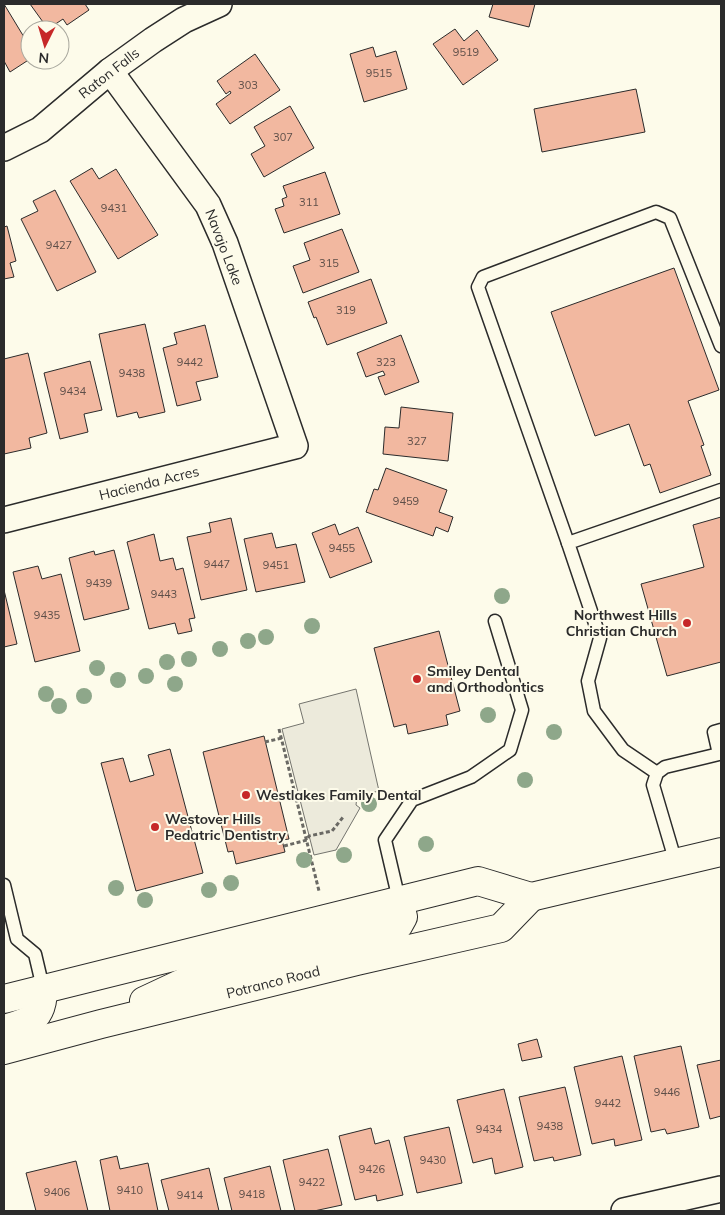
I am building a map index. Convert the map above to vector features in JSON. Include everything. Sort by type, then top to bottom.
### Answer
[{"type":"main road","points":[[4,999],[478,881],[531,897],[721,852]]},
{"type":"main road","name":"Potranco Road","points":[[4,1050],[356,961],[501,928],[531,897]]},
{"type":"main road","points":[[101,1024],[149,998],[191,979],[389,930],[398,926],[403,917],[399,900]]},
{"type":"main road","points":[[4,1029],[23,1024],[37,1016],[43,1003],[43,988]]},
{"type":"street","name":"Raton Falls","points":[[4,148],[40,130],[110,71],[152,40],[184,20],[219,4]]},
{"type":"street","name":"Navajo Lake","points":[[110,71],[208,205],[225,244],[295,446]]},
{"type":"street","name":"Hacienda Acres","points":[[4,520],[295,446]]},
{"type":"street","points":[[624,1211],[721,1188]]},
{"type":"lane","points":[[657,773],[623,750],[594,711],[588,681],[600,638],[478,287],[483,277],[656,212],[670,218],[721,346]]},
{"type":"lane","points":[[568,543],[721,490]]},
{"type":"lane","points":[[399,900],[385,840],[412,800],[471,777],[510,750],[522,710],[495,621]]},
{"type":"lane","points":[[676,863],[653,785],[657,773],[665,767],[718,754],[714,732],[721,730]]},
{"type":"lane","points":[[4,885],[17,939],[35,954],[43,988]]},
{"type":"path","points":[[279,729],[320,897]]},
{"type":"path","points":[[265,742],[282,738]]},
{"type":"path","points":[[284,846],[307,840],[309,836],[332,831],[344,816]]},
{"type":"shaded area","points":[[356,689],[379,791],[357,796],[356,805],[360,808],[336,850],[314,855],[282,729],[304,723],[299,704]]},
{"type":"building","points":[[4,4],[20,30],[20,66],[10,72],[4,61]]},
{"type":"building","points":[[30,4],[85,4],[89,10],[70,23],[70,20],[63,19],[42,20]]},
{"type":"building","points":[[493,4],[535,4],[529,27],[489,17]]},
{"type":"building","points":[[455,29],[464,41],[477,30],[498,60],[463,85],[433,44]]},
{"type":"building","points":[[373,47],[376,57],[396,51],[407,89],[364,102],[350,54]]},
{"type":"building","points":[[255,54],[280,90],[230,124],[216,104],[231,93],[230,91],[226,94],[217,81]]},
{"type":"building","points":[[636,89],[645,132],[542,152],[534,109]]},
{"type":"building","points":[[290,106],[314,148],[264,177],[251,154],[265,146],[254,127]]},
{"type":"building","points":[[92,168],[99,179],[116,169],[158,235],[118,259],[70,181]]},
{"type":"building","points":[[325,172],[340,214],[284,233],[275,209],[284,206],[282,199],[287,197],[283,186]]},
{"type":"building","points":[[55,190],[96,272],[57,291],[21,219],[38,211],[33,201]]},
{"type":"building","points":[[7,226],[16,261],[10,263],[14,277],[4,279],[4,227]]},
{"type":"building","points":[[342,229],[359,272],[303,293],[293,266],[310,260],[304,243]]},
{"type":"building","points":[[674,268],[719,390],[688,401],[704,445],[701,446],[711,475],[660,493],[650,464],[644,466],[629,424],[595,436],[551,312]]},
{"type":"building","points":[[371,279],[387,323],[327,345],[308,302]]},
{"type":"building","points":[[145,324],[165,412],[139,418],[137,412],[117,417],[99,334]]},
{"type":"building","points":[[205,325],[218,377],[196,382],[201,400],[177,406],[163,348],[177,344],[174,333]]},
{"type":"building","points":[[401,335],[419,382],[385,395],[378,377],[385,375],[383,371],[366,377],[357,353]]},
{"type":"building","points":[[28,353],[47,433],[29,438],[31,448],[4,454],[4,359]]},
{"type":"building","points":[[90,361],[102,410],[84,414],[88,432],[60,439],[44,373]]},
{"type":"building","points":[[401,407],[453,413],[448,461],[383,454],[385,427],[399,428]]},
{"type":"building","points":[[386,468],[447,490],[439,512],[453,517],[448,532],[436,527],[433,536],[366,512],[374,489],[378,490]]},
{"type":"building","name":"Northwest Hills Christian Church","points":[[721,517],[721,662],[667,676],[641,584],[704,567],[693,525]]},
{"type":"building","points":[[231,518],[247,590],[201,600],[187,537],[211,532],[209,523]]},
{"type":"building","points":[[335,524],[339,535],[358,527],[372,562],[330,578],[312,533]]},
{"type":"building","points":[[272,533],[276,548],[296,544],[305,582],[256,592],[244,539]]},
{"type":"building","points":[[154,534],[160,561],[173,558],[176,570],[183,568],[195,618],[189,619],[192,631],[178,634],[175,623],[149,629],[127,542]]},
{"type":"building","points":[[114,550],[129,609],[84,620],[69,558],[94,551],[95,555]]},
{"type":"building","points":[[38,566],[42,579],[61,574],[80,651],[35,662],[13,572]]},
{"type":"building","points":[[4,590],[17,644],[4,647]]},
{"type":"building","name":"Smiley Dental and Orthodontics","points":[[439,631],[460,711],[446,715],[448,725],[408,734],[406,724],[394,727],[374,648]]},
{"type":"building","name":"Westlakes Family Dental","points":[[264,736],[289,839],[282,840],[285,852],[236,864],[233,851],[228,852],[203,752]]},
{"type":"building","name":"Westover Hills Pedatric Dentistry","points":[[170,749],[203,873],[136,891],[101,763],[123,758],[130,782],[154,775],[148,755]]},
{"type":"building","points":[[537,1039],[542,1057],[522,1061],[518,1044]]},
{"type":"building","points":[[681,1046],[699,1127],[667,1134],[665,1129],[651,1132],[634,1056]]},
{"type":"building","points":[[622,1056],[642,1140],[615,1146],[614,1139],[592,1144],[574,1067]]},
{"type":"building","points":[[721,1060],[721,1116],[710,1119],[697,1065]]},
{"type":"building","points":[[565,1087],[581,1155],[554,1161],[553,1157],[534,1161],[519,1097]]},
{"type":"building","points":[[504,1089],[523,1167],[495,1174],[492,1158],[473,1163],[457,1100]]},
{"type":"building","points":[[449,1127],[462,1183],[417,1193],[404,1137]]},
{"type":"building","points":[[371,1128],[375,1144],[389,1140],[403,1195],[377,1201],[376,1195],[355,1200],[339,1136]]},
{"type":"building","points":[[328,1149],[342,1205],[314,1211],[295,1211],[283,1160]]},
{"type":"building","points":[[117,1156],[120,1169],[148,1163],[158,1211],[110,1211],[100,1160]]},
{"type":"building","points":[[76,1161],[88,1211],[36,1211],[26,1173]]},
{"type":"building","points":[[270,1166],[281,1211],[232,1211],[224,1178]]},
{"type":"building","points":[[209,1168],[219,1211],[169,1211],[161,1180]]},
{"type":"place","name":"Northwest Hills Christian Church","points":[[687,623]]},
{"type":"place","name":"Smiley Dental and Orthodontics","points":[[417,679]]},
{"type":"place","name":"Westlakes Family Dental","points":[[246,795]]},
{"type":"place","name":"Westover Hills Pedatric Dentistry","points":[[155,827]]}]
